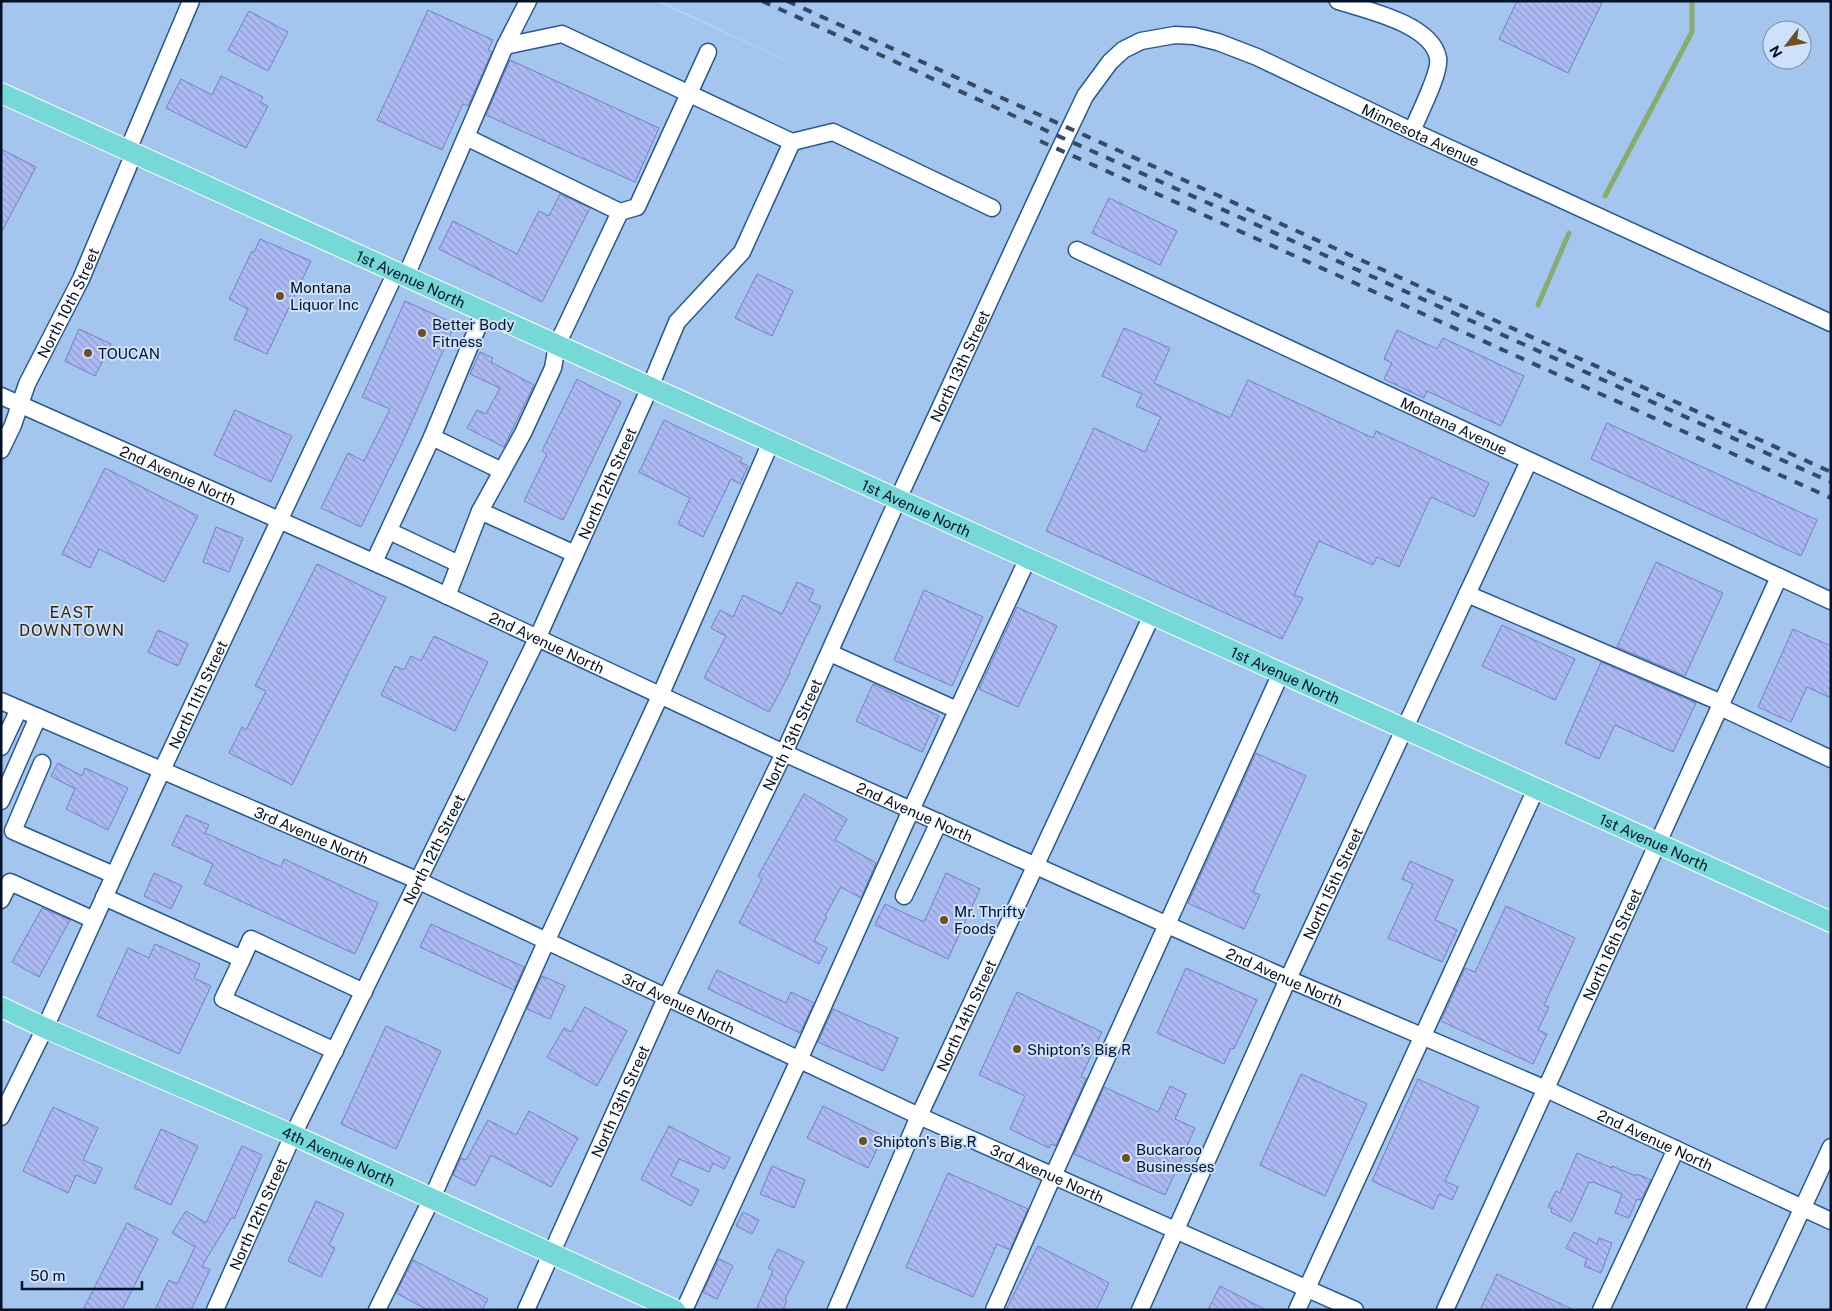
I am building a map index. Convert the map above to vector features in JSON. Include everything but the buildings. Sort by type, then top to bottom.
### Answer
[{"type":"main road","name":"1st Avenue North","points":[[1,93],[1831,922]]},
{"type":"main road","name":"4th Avenue North","points":[[1,1007],[45,1028],[293,1135],[674,1310]]},
{"type":"street","name":"North 10th Street","points":[[2,447],[13,425],[26,384],[81,279],[191,1]]},
{"type":"street","name":"North 11th Street","points":[[1,1117],[45,1028],[162,770],[279,520],[401,274],[528,1]]},
{"type":"street","points":[[1338,1],[1404,22],[1431,42],[1438,59],[1435,77],[1412,131]]},
{"type":"street","points":[[506,46],[562,34],[792,142],[833,132],[992,208]]},
{"type":"street","name":"Minnesota Avenue","points":[[1055,159],[1085,96],[1110,62],[1123,50],[1141,42],[1175,35],[1194,36],[1218,42],[1249,54],[1412,131],[1831,322]]},
{"type":"street","points":[[466,137],[620,212],[637,207],[708,52]]},
{"type":"street","name":"North 12th Street","points":[[215,1310],[293,1135],[537,638],[650,387],[677,322],[742,252],[792,142]]},
{"type":"street","name":"North 13th Street","points":[[526,1310],[553,1254],[666,998],[784,753],[898,499],[1055,159]]},
{"type":"street","points":[[447,596],[480,511],[524,433],[553,368],[557,345],[620,212]]},
{"type":"street","name":"Montana Avenue","points":[[1077,250],[1831,601]]},
{"type":"street","points":[[374,562],[432,437],[484,312]]},
{"type":"street","name":"2nd Avenue North","points":[[1,396],[374,562],[784,753],[1288,979],[1546,1089],[1831,1221]]},
{"type":"street","points":[[432,437],[502,471]]},
{"type":"street","points":[[377,1310],[432,1198],[546,942],[660,696],[771,442]]},
{"type":"street","name":"North 15th Street","points":[[1140,1310],[1288,979],[1529,461]]},
{"type":"street","points":[[480,511],[575,554]]},
{"type":"street","points":[[389,531],[459,564]]},
{"type":"street","points":[[684,1310],[911,810],[1028,558]]},
{"type":"street","name":"North 16th Street","points":[[1446,1310],[1779,577]]},
{"type":"street","points":[[1467,594],[1721,705],[1831,759]]},
{"type":"street","name":"North 14th Street","points":[[836,1310],[920,1116],[1152,615]]},
{"type":"street","points":[[830,652],[957,710]]},
{"type":"street","points":[[994,1310],[1052,1176],[1281,673]]},
{"type":"street","name":"3rd Avenue North","points":[[1,701],[419,881],[920,1116],[1355,1310]]},
{"type":"street","points":[[1,747],[19,708]]},
{"type":"street","points":[[1,801],[38,717]]},
{"type":"street","points":[[42,763],[13,831],[114,875]]},
{"type":"street","points":[[1297,1310],[1536,789]]},
{"type":"street","points":[[904,896],[939,822]]},
{"type":"street","points":[[1,900],[10,882],[94,920]]},
{"type":"street","points":[[104,897],[242,959]]},
{"type":"street","points":[[335,1051],[223,999],[251,939],[364,992]]},
{"type":"street","points":[[1755,1310],[1831,1147]]},
{"type":"street","points":[[1601,1310],[1676,1149]]},
{"type":"shaded area","points":[[1,1],[656,1],[830,81],[660,1],[1831,1],[1831,1310],[1,1310]]},
{"type":"waterway","points":[[1605,196],[1692,32],[1692,1]]},
{"type":"waterway","points":[[1538,305],[1569,233]]},
{"type":"railway","points":[[762,1],[1045,130],[1831,482]]},
{"type":"railway","points":[[787,1],[1831,472]]},
{"type":"railway","points":[[1040,141],[1831,498]]},
{"type":"place","name":"Montana Liquor Inc","points":[[280,296]]},
{"type":"place","name":"Better Body Fitness","points":[[422,333]]},
{"type":"place","name":"TOUCAN","points":[[88,353]]},
{"type":"place","name":"Mr. Thrifty Foods","points":[[944,920]]},
{"type":"place","name":"Shipton’s Big R","points":[[1017,1049]]},
{"type":"place","name":"Shipton's Big R","points":[[863,1141]]},
{"type":"place","name":"Buckaroo Businesses","points":[[1126,1158]]},
{"type":"district","name":"EAST DOWNTOWN","points":[[72,621]]}]
